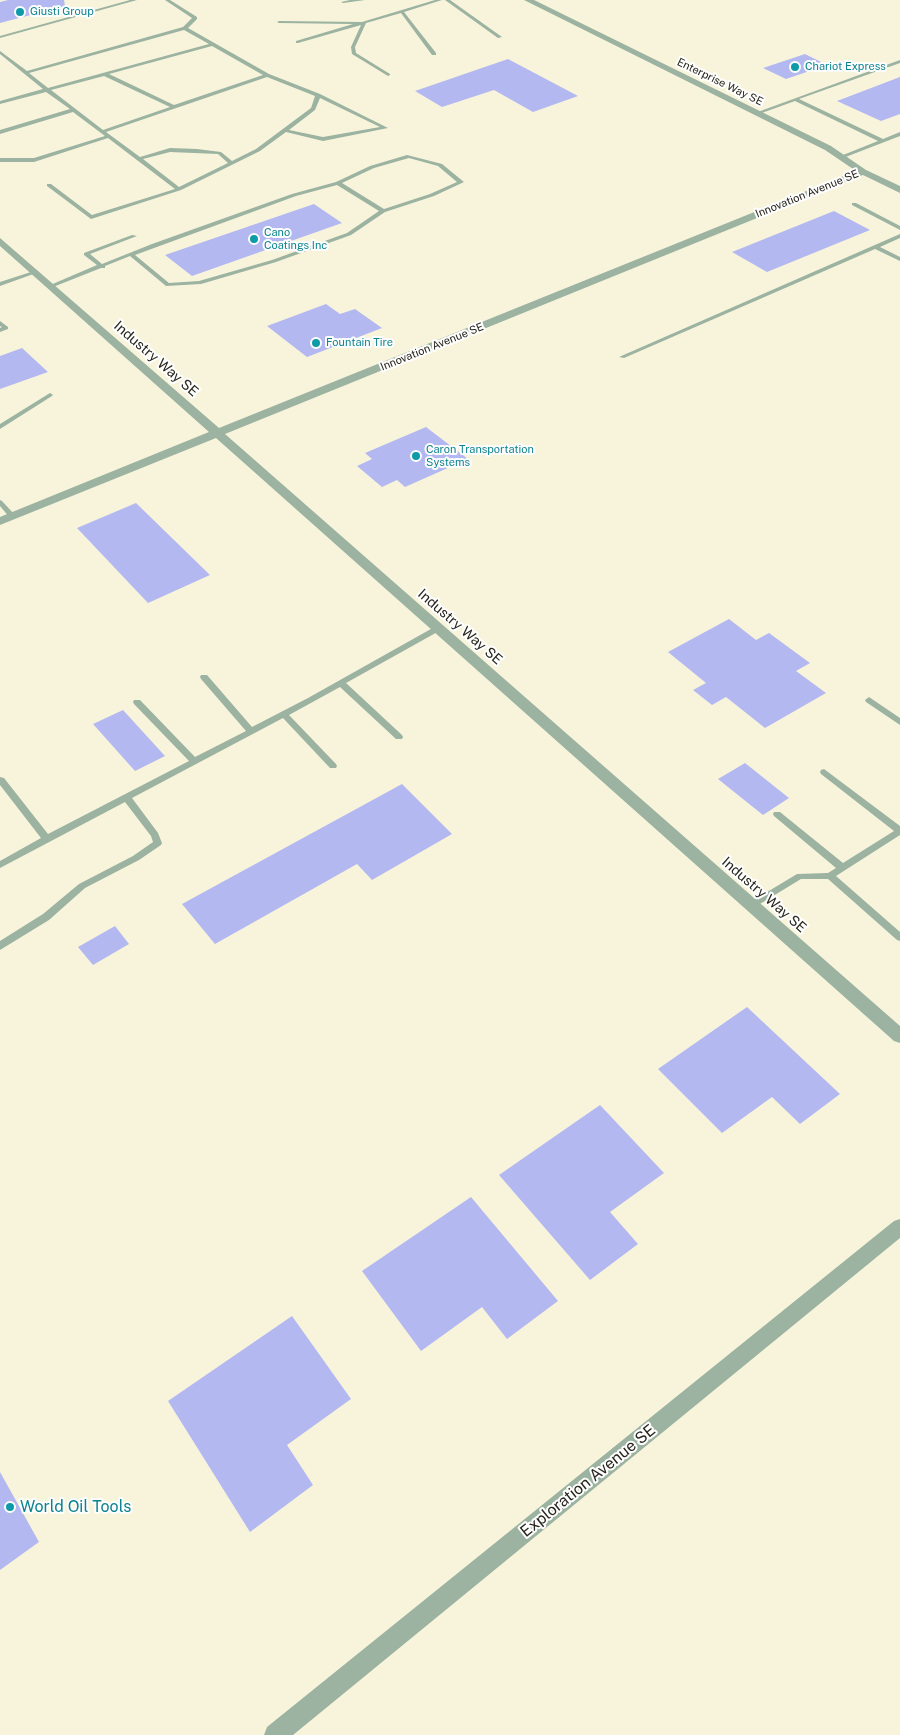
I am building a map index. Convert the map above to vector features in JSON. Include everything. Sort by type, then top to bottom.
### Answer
[{"type":"street","name":"Enterprise Way SE","points":[[528,0],[757,113],[841,157],[863,172],[900,190]]},
{"type":"street","name":"Innovation Avenue SE","points":[[0,521],[863,172]]},
{"type":"street","name":"Industry Way SE","points":[[0,241],[900,1036]]},
{"type":"street","name":"Exploration Avenue SE","points":[[275,1735],[900,1227]]},
{"type":"lane","points":[[0,37],[135,0]]},
{"type":"lane","points":[[25,73],[185,28],[195,18],[167,0]]},
{"type":"lane","points":[[343,2],[363,0]]},
{"type":"lane","points":[[298,42],[440,0]]},
{"type":"lane","points":[[447,0],[500,37]]},
{"type":"lane","points":[[402,12],[434,54]]},
{"type":"lane","points":[[279,22],[364,22]]},
{"type":"lane","points":[[364,22],[353,47],[354,54],[388,75]]},
{"type":"lane","points":[[185,28],[267,75],[318,95],[385,128],[323,140],[284,130]]},
{"type":"lane","points":[[0,103],[213,44]]},
{"type":"lane","points":[[0,52],[178,189]]},
{"type":"lane","points":[[757,113],[900,61]]},
{"type":"lane","points":[[105,74],[174,107]]},
{"type":"lane","points":[[102,132],[267,75]]},
{"type":"lane","points":[[49,185],[90,217],[178,189],[258,150],[313,109],[318,95]]},
{"type":"lane","points":[[795,99],[883,141]]},
{"type":"lane","points":[[0,132],[73,110]]},
{"type":"lane","points":[[841,157],[900,134]]},
{"type":"lane","points":[[0,160],[34,160],[108,136]]},
{"type":"lane","points":[[139,159],[170,150],[197,151],[219,152],[232,163]]},
{"type":"lane","points":[[51,286],[132,255],[294,195],[338,183],[372,167],[409,156],[440,165],[461,182],[432,195],[384,211],[349,234],[274,262],[199,283],[168,285],[132,255]]},
{"type":"lane","points":[[338,183],[384,211]]},
{"type":"lane","points":[[854,204],[900,228]]},
{"type":"lane","points":[[103,266],[86,254],[134,236]]},
{"type":"lane","points":[[622,357],[900,236]]},
{"type":"lane","points":[[876,247],[900,259]]},
{"type":"lane","points":[[0,284],[36,272]]},
{"type":"lane","points":[[0,323],[6,328],[0,330]]},
{"type":"lane","points":[[0,427],[50,395]]},
{"type":"lane","points":[[0,502],[12,516]]},
{"type":"lane","points":[[0,865],[284,714],[438,628]]},
{"type":"lane","points":[[204,677],[251,731]]},
{"type":"lane","points":[[341,683],[399,737]]},
{"type":"lane","points":[[869,700],[900,722]]},
{"type":"lane","points":[[138,702],[194,761]]},
{"type":"lane","points":[[284,714],[333,766]]},
{"type":"lane","points":[[752,905],[800,876],[830,876],[900,831],[824,772]]},
{"type":"lane","points":[[1,780],[47,839]]},
{"type":"lane","points":[[0,946],[46,916],[82,886],[136,858],[158,843],[155,835],[126,797]]},
{"type":"lane","points":[[777,814],[843,868]]},
{"type":"lane","points":[[830,876],[900,937]]},
{"type":"building","name":"Giusti Group","points":[[8,0],[64,0],[65,6],[0,23],[0,2]]},
{"type":"building","name":"Chariot Express","points":[[805,54],[827,65],[786,79],[763,68]]},
{"type":"building","points":[[508,59],[578,96],[533,112],[494,90],[442,107],[415,91]]},
{"type":"building","points":[[900,77],[900,114],[881,121],[837,101]]},
{"type":"building","name":"Cano Coatings Inc","points":[[314,204],[342,223],[192,276],[165,255]]},
{"type":"building","points":[[834,211],[870,230],[767,272],[732,252]]},
{"type":"building","name":"Fountain Tire","points":[[326,304],[340,314],[355,309],[382,328],[307,357],[267,326]]},
{"type":"building","points":[[22,348],[48,372],[0,389],[0,356]]},
{"type":"building","name":"Caron Transportation Systems","points":[[426,427],[468,459],[405,487],[397,480],[382,487],[357,466],[372,459],[365,453]]},
{"type":"building","points":[[136,503],[210,575],[148,603],[77,528]]},
{"type":"building","points":[[729,619],[756,640],[769,633],[810,663],[796,671],[826,693],[765,728],[726,697],[712,705],[693,690],[706,683],[668,652]]},
{"type":"building","points":[[123,710],[165,756],[135,771],[93,724]]},
{"type":"building","points":[[745,763],[789,798],[763,815],[718,779]]},
{"type":"building","points":[[402,784],[452,834],[372,880],[357,864],[215,944],[182,904]]},
{"type":"building","points":[[115,926],[129,944],[93,965],[78,947]]},
{"type":"building","points":[[747,1007],[840,1094],[800,1124],[772,1097],[722,1133],[658,1069]]},
{"type":"building","points":[[600,1105],[664,1173],[610,1212],[638,1244],[590,1280],[499,1175]]},
{"type":"building","points":[[471,1197],[558,1301],[507,1339],[482,1307],[421,1351],[362,1271]]},
{"type":"building","points":[[292,1316],[351,1399],[287,1445],[313,1485],[250,1532],[168,1401]]},
{"type":"building","name":"World Oil Tools","points":[[0,1472],[39,1542],[0,1570]]},
{"type":"place","name":"Giusti Group","points":[[20,12]]},
{"type":"place","name":"Chariot Express","points":[[795,67]]},
{"type":"place","name":"Cano Coatings Inc","points":[[254,239]]},
{"type":"place","name":"Fountain Tire","points":[[316,343]]},
{"type":"place","name":"Caron Transportation Systems","points":[[416,456]]},
{"type":"place","name":"World Oil Tools","points":[[10,1507]]}]
